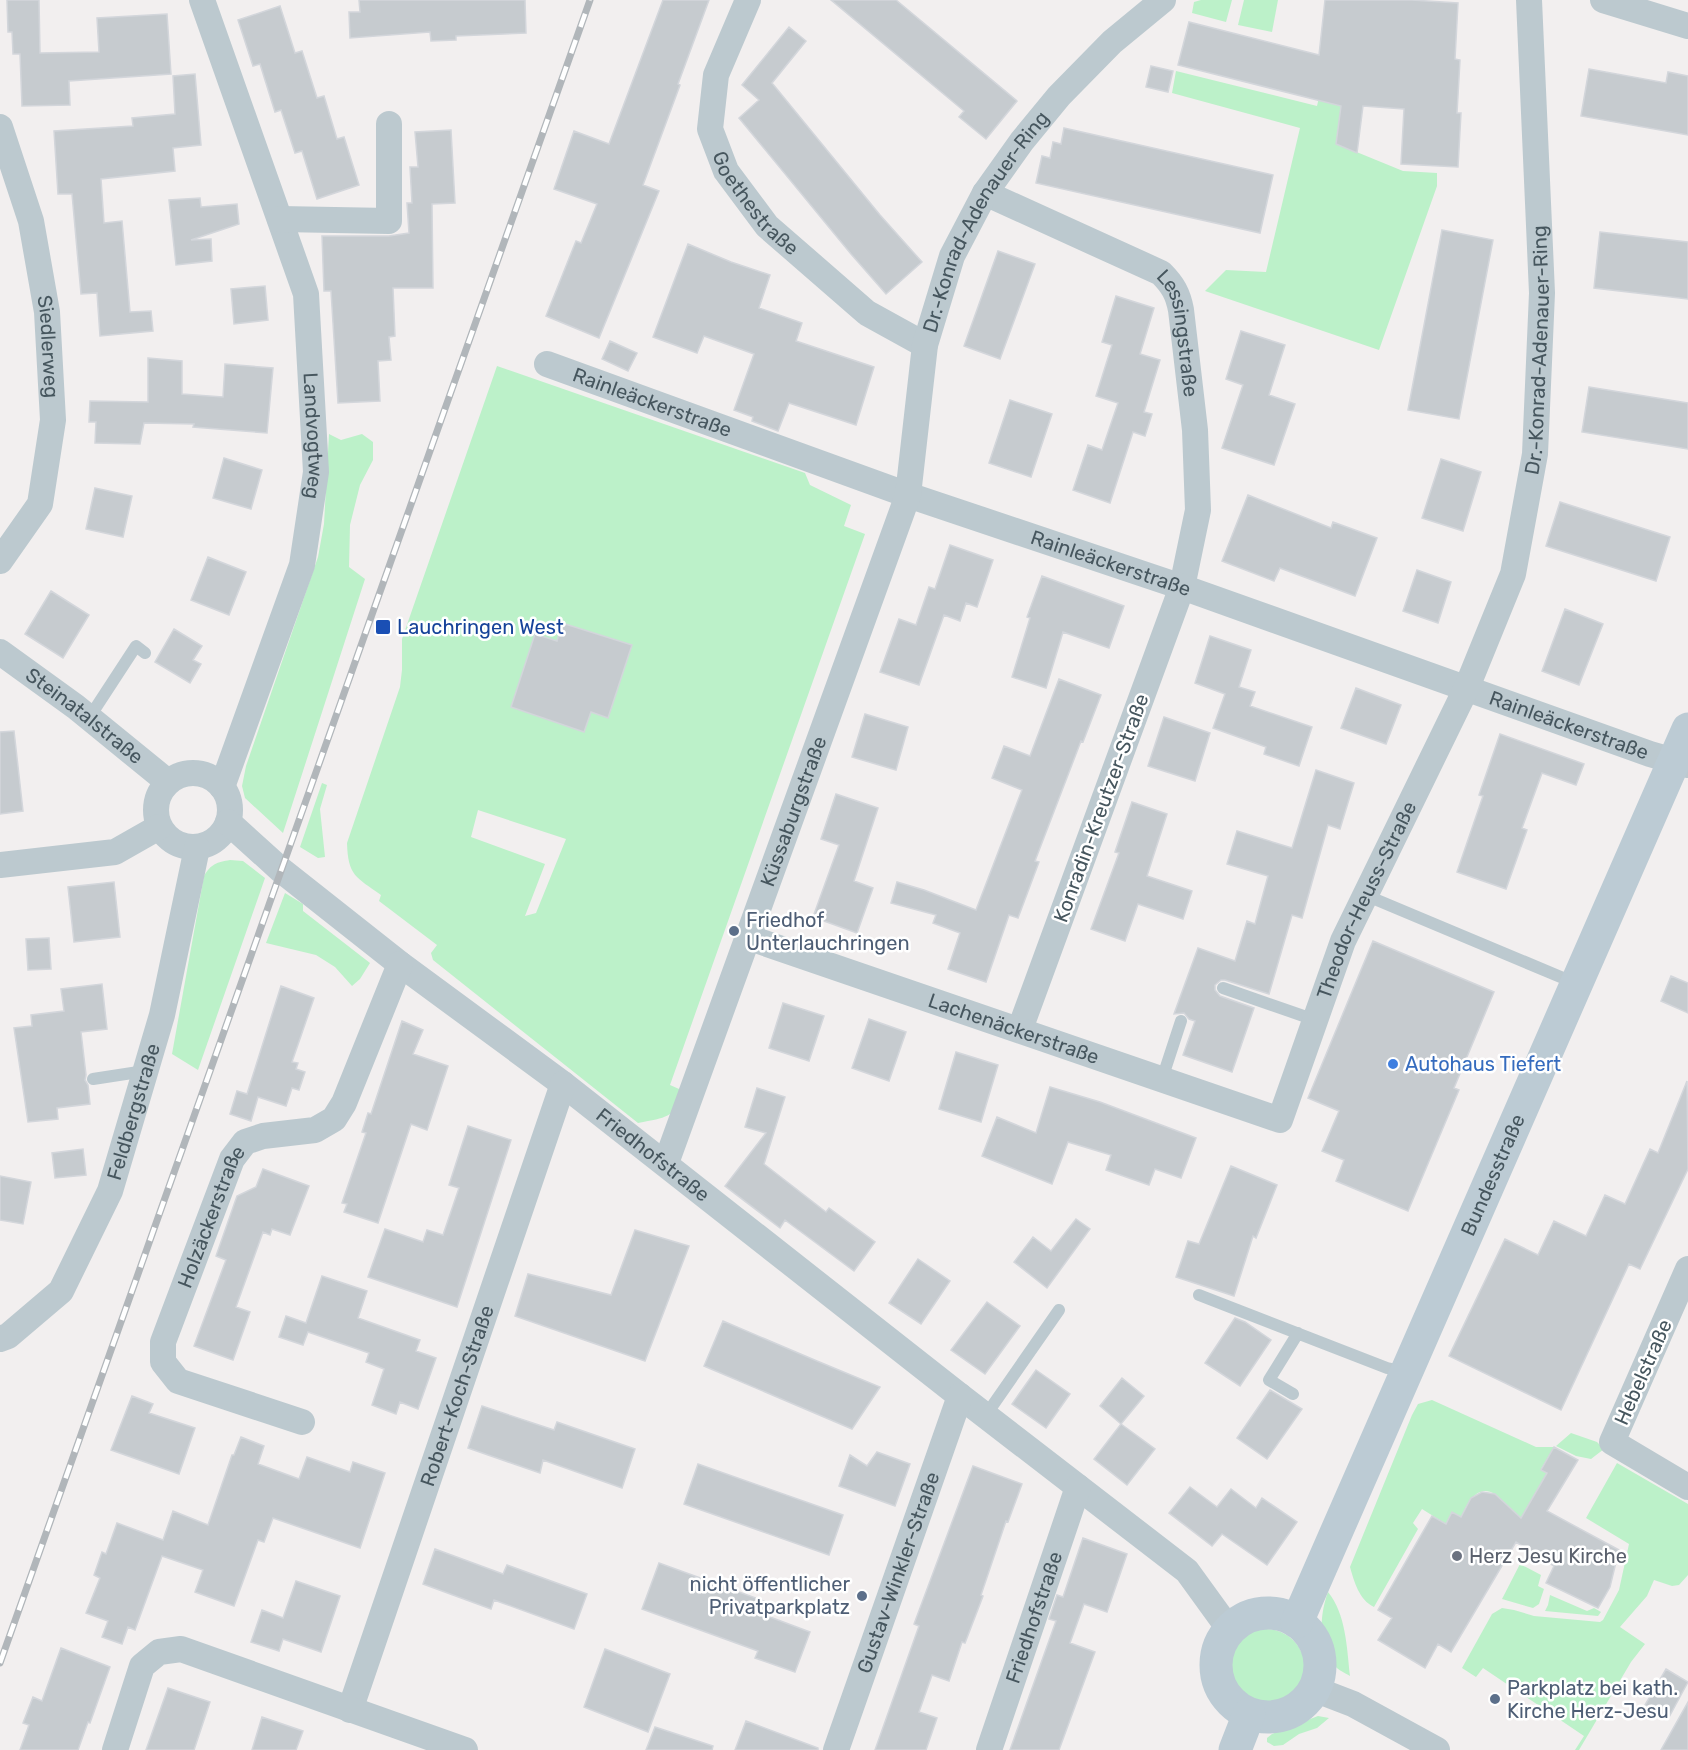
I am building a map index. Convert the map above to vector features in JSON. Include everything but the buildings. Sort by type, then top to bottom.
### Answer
[{"type":"main road","name":"Bundesstraße","points":[[1297,1622],[1576,983],[1681,764],[1688,729]]},
{"type":"main road","points":[[1255,1614],[1284,1615],[1297,1622],[1307,1630],[1314,1641],[1320,1665],[1314,1689],[1305,1702],[1293,1711],[1272,1717],[1249,1714],[1234,1706],[1223,1693],[1216,1677],[1215,1660],[1220,1643],[1230,1629],[1241,1619],[1255,1614]]},
{"type":"main road","points":[[1235,1750],[1249,1714]]},
{"type":"street","name":"Landvogtweg","points":[[202,0],[306,294],[316,472],[302,565],[222,786]]},
{"type":"street","name":"Goethestraße","points":[[748,0],[716,75],[710,129],[726,171],[767,226],[867,313],[925,345]]},
{"type":"street","name":"Dr.-Konrad-Adenauer-Ring","points":[[908,495],[925,345],[952,256],[985,193],[1022,141],[1059,96],[1112,42],[1163,0]]},
{"type":"street","name":"Dr.-Konrad-Adenauer-Ring","points":[[1467,687],[1513,574],[1535,454],[1542,293],[1529,0]]},
{"type":"street","points":[[1603,0],[1688,26]]},
{"type":"street","points":[[280,219],[389,221],[389,124]]},
{"type":"street","name":"Siedlerweg","points":[[0,127],[31,221],[48,312],[53,420],[40,504],[0,561]]},
{"type":"street","name":"Lessingstraße","points":[[985,193],[1161,273],[1177,292],[1195,430],[1198,510],[1182,587]]},
{"type":"street","name":"Rainleäckerstraße","points":[[547,364],[908,495],[1182,587],[1681,764]]},
{"type":"street","name":"Küssaburgstraße","points":[[666,1163],[908,495]]},
{"type":"street","name":"Konradin-Kreutzer-Straße","points":[[1020,1029],[1182,587]]},
{"type":"street","name":"Steinatalstraße","points":[[0,652],[89,718],[168,782]]},
{"type":"street","name":"Theodor-Heuss-Straße","points":[[1280,1120],[1343,941],[1467,687]]},
{"type":"street","points":[[196,773],[213,778],[222,786],[228,797],[230,810],[228,822],[216,840],[197,848],[174,843],[165,836],[155,815],[160,791],[168,782],[178,776],[196,773]]},
{"type":"street","name":"Friedhofstraße","points":[[228,822],[281,870],[400,964],[666,1163],[960,1396],[1187,1571],[1230,1629]]},
{"type":"street","points":[[0,865],[115,852],[159,827]]},
{"type":"street","name":"Feldbergstraße","points":[[0,1339],[8,1336],[61,1291],[110,1191],[162,1015],[197,848]]},
{"type":"street","name":"Lachenäckerstraße","points":[[747,937],[1280,1120]]},
{"type":"street","name":"Holzäckerstraße","points":[[302,1422],[178,1382],[163,1362],[163,1342],[232,1159],[245,1142],[263,1136],[315,1130],[334,1119],[344,1103],[400,964]]},
{"type":"street","name":"Robert-Koch-Straße","points":[[350,1710],[563,1084]]},
{"type":"street","name":"Hebelstraße","points":[[1688,1269],[1612,1442],[1688,1487]]},
{"type":"street","name":"Gustav-Winkler-Straße","points":[[836,1750],[960,1396]]},
{"type":"street","name":"Friedhofstraße","points":[[989,1750],[1078,1487]]},
{"type":"street","points":[[115,1750],[142,1666],[159,1652],[180,1649],[465,1750]]},
{"type":"street","points":[[1314,1689],[1353,1704],[1437,1750]]},
{"type":"lane","points":[[89,718],[136,646],[145,653]]},
{"type":"lane","points":[[1365,895],[1576,983]]},
{"type":"lane","points":[[1224,988],[1315,1020]]},
{"type":"lane","points":[[1162,1079],[1181,1021]]},
{"type":"lane","points":[[93,1079],[145,1071]]},
{"type":"lane","points":[[1199,1295],[1387,1368],[1407,1373]]},
{"type":"lane","points":[[986,1415],[1059,1310]]},
{"type":"lane","points":[[1293,1394],[1269,1380],[1298,1333]]},
{"type":"green space","points":[[1232,0],[1226,22],[1192,13],[1194,2]]},
{"type":"green space","points":[[1244,0],[1278,0],[1272,32],[1238,25]]},
{"type":"green space","points":[[1330,51],[1347,53],[1337,144],[1403,171],[1437,173],[1437,186],[1379,350],[1205,291],[1226,270],[1266,272],[1300,128],[1172,93],[1176,71],[1317,106]]},
{"type":"green space","points":[[497,366],[805,473],[810,485],[851,505],[844,526],[865,534],[670,1085],[686,1092],[668,1115],[638,1123],[433,960],[431,953],[437,945],[379,901],[381,895],[355,875],[349,863],[347,843],[400,687],[402,639]],"holes":[[[478,810],[566,839],[536,913],[525,916],[545,864],[471,837]]]},
{"type":"green space","points":[[329,434],[341,440],[362,434],[373,442],[373,460],[360,485],[350,525],[349,567],[365,579],[283,833],[245,798],[242,786],[246,766],[318,557],[324,524]]},
{"type":"green space","points":[[322,783],[327,785],[320,809],[325,857],[318,858],[300,847]]},
{"type":"green space","points":[[230,860],[243,861],[265,878],[198,1070],[172,1054],[204,876],[215,864]]},
{"type":"green space","points":[[285,893],[303,904],[303,911],[370,963],[360,979],[352,986],[335,967],[316,955],[266,943]]},
{"type":"green space","points":[[1432,1400],[1536,1447],[1554,1447],[1541,1469],[1547,1473],[1526,1509],[1526,1525],[1506,1509],[1497,1495],[1489,1491],[1483,1491],[1474,1496],[1461,1517],[1452,1513],[1446,1524],[1422,1509],[1413,1523],[1418,1529],[1374,1607],[1361,1595],[1350,1567],[1412,1415],[1418,1404]]},
{"type":"green space","points":[[1571,1433],[1597,1442],[1604,1449],[1591,1459],[1576,1456],[1556,1446]]},
{"type":"green space","points":[[1617,1463],[1688,1504],[1688,1575],[1679,1585],[1672,1586],[1654,1580],[1647,1596],[1620,1627],[1645,1644],[1631,1662],[1579,1750],[1575,1750],[1584,1736],[1483,1668],[1476,1677],[1462,1668],[1492,1614],[1502,1608],[1534,1616],[1600,1622],[1603,1620],[1619,1590],[1629,1544],[1586,1518]]},
{"type":"green space","points":[[1520,1564],[1541,1575],[1538,1586],[1544,1589],[1539,1604],[1533,1608],[1502,1599]]},
{"type":"green space","points":[[1328,1592],[1339,1610],[1342,1621],[1350,1676],[1336,1667],[1325,1649],[1322,1620]]},
{"type":"green space","points":[[1550,1595],[1587,1611],[1594,1608],[1601,1612],[1598,1616],[1545,1611]]},
{"type":"green space","points":[[1258,1629],[1274,1629],[1288,1635],[1299,1646],[1305,1660],[1305,1676],[1299,1690],[1288,1701],[1274,1707],[1258,1707],[1244,1701],[1233,1690],[1227,1676],[1227,1660],[1233,1646],[1244,1635]]},
{"type":"green space","points":[[1318,1716],[1329,1718],[1317,1728],[1299,1734],[1283,1745],[1274,1746],[1267,1742],[1267,1738],[1272,1734]]},
{"type":"railway","points":[[0,1663],[590,0]]},
{"type":"place","name":"Lauchringen West","points":[[383,627]]},
{"type":"place","name":"Friedhof Unterlauchringen","points":[[734,931]]},
{"type":"place","name":"Autohaus Tiefert","points":[[1393,1064]]},
{"type":"place","name":"Herz Jesu Kirche","points":[[1457,1556]]},
{"type":"place","name":"nicht öffentlicher Privatparkplatz","points":[[862,1596]]},
{"type":"place","name":"Parkplatz bei kath. Kirche Herz-Jesu","points":[[1495,1699]]}]
